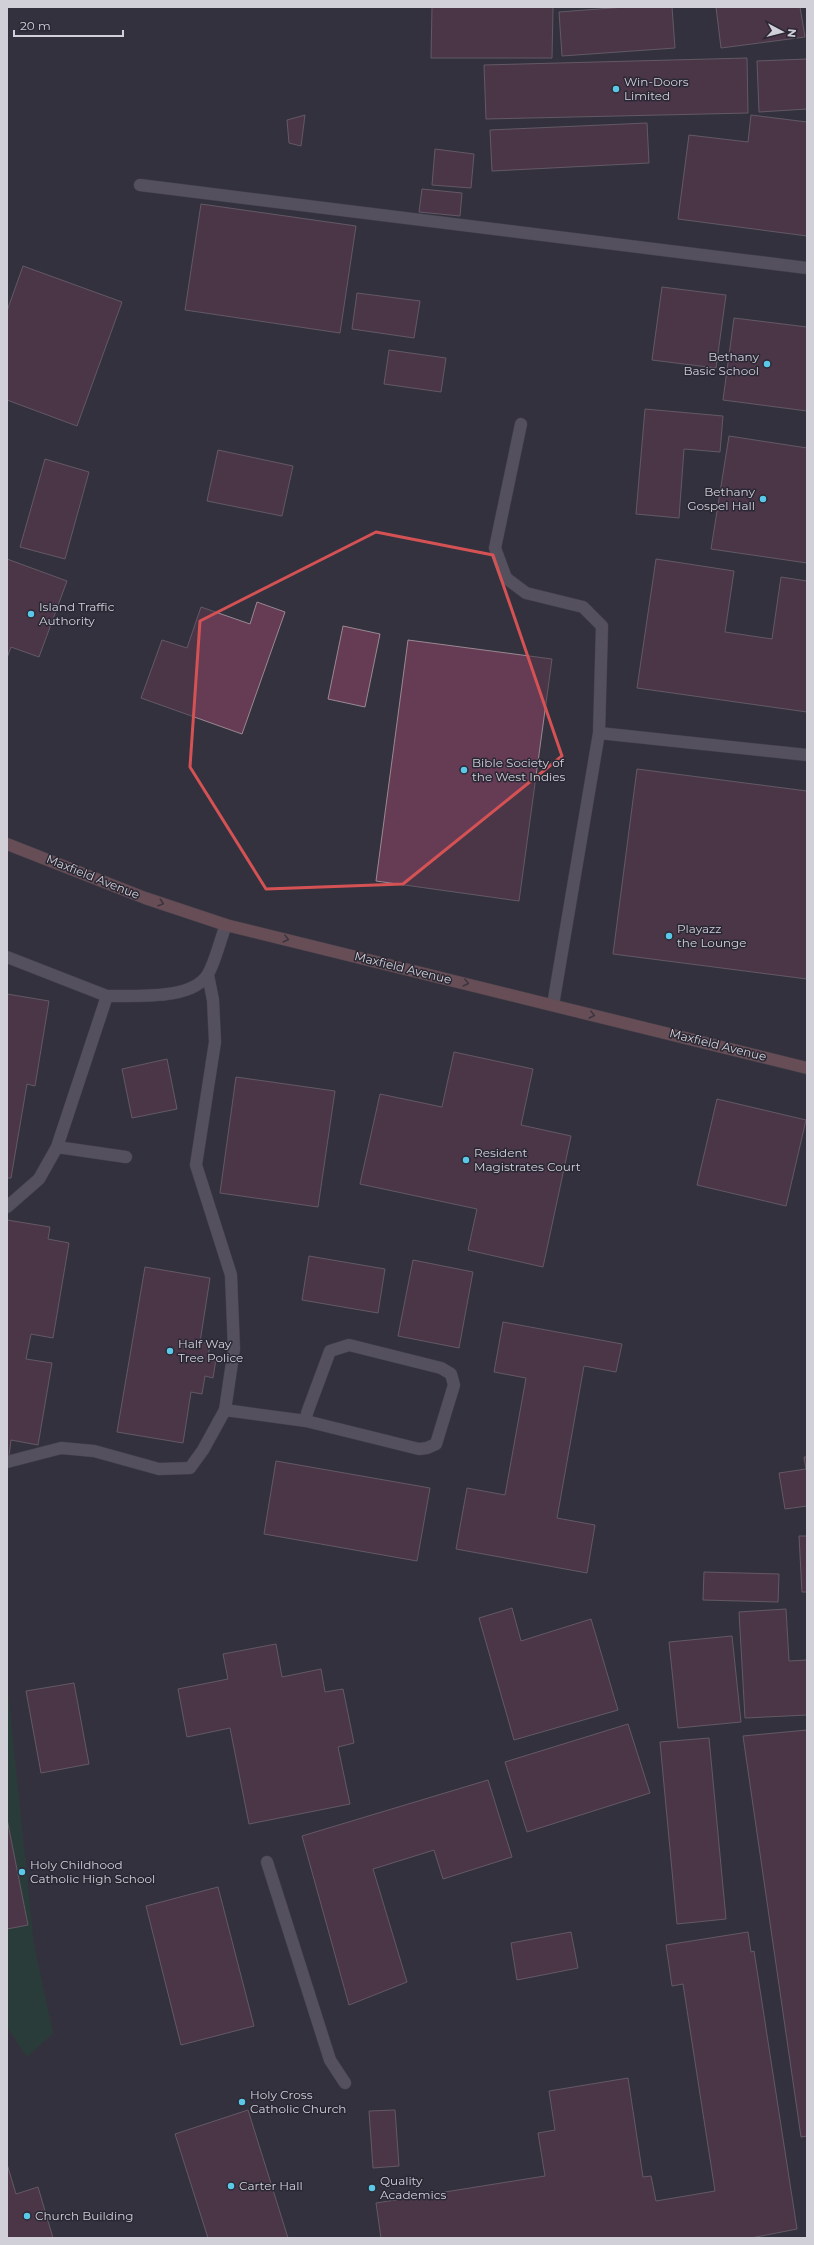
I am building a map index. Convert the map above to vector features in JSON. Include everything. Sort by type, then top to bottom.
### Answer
[{"type":"main road","name":"Maxfield Avenue","points":[[7,844],[145,898],[226,925],[807,1068]]},
{"type":"street","points":[[140,185],[807,268]]},
{"type":"street","points":[[521,424],[495,548],[506,578],[526,592],[583,607],[602,626],[599,733],[553,1005]]},
{"type":"street","points":[[599,733],[807,755]]},
{"type":"street","points":[[7,957],[107,996],[163,994],[191,990],[208,975],[226,925]]},
{"type":"street","points":[[7,1462],[61,1448],[94,1451],[159,1469],[190,1468],[203,1450],[225,1410],[234,1350],[231,1275],[196,1165],[215,1042],[213,1000],[208,975]]},
{"type":"street","points":[[7,1208],[39,1179],[57,1147],[107,996]]},
{"type":"street","points":[[57,1147],[126,1157]]},
{"type":"street","points":[[225,1410],[306,1421],[419,1449],[427,1448],[436,1444],[454,1385],[451,1374],[441,1368],[348,1345],[330,1351],[307,1413],[306,1421]]},
{"type":"street","points":[[267,1862],[330,2060],[345,2083]]},
{"type":"highlighted area","points":[[376,532],[493,555],[562,756],[403,884],[266,889],[190,767],[200,621]]},
{"type":"green space","name":"Holy Childhood Catholic High School","points":[[7,1682],[34,1945],[53,2033],[27,2057],[9,2030],[7,2030],[7,1929],[28,1924],[7,1819]]},
{"type":"building","points":[[432,7],[553,7],[552,58],[431,58]]},
{"type":"building","points":[[625,7],[672,7],[675,48],[562,56],[559,12]]},
{"type":"building","points":[[716,7],[800,7],[805,37],[721,48]]},
{"type":"building","name":"Win-Doors Limited","points":[[747,58],[748,113],[486,119],[484,65]]},
{"type":"building","points":[[807,59],[807,109],[759,112],[757,61]]},
{"type":"building","points":[[305,115],[301,146],[289,143],[287,120]]},
{"type":"building","points":[[751,115],[807,122],[807,236],[678,219],[689,135],[748,142]]},
{"type":"building","points":[[647,123],[649,163],[492,171],[490,130]]},
{"type":"building","points":[[435,149],[474,154],[471,188],[432,185]]},
{"type":"building","points":[[422,189],[462,193],[460,216],[419,212]]},
{"type":"building","points":[[201,204],[356,226],[340,333],[185,310]]},
{"type":"building","points":[[23,266],[122,302],[77,426],[7,400],[7,311]]},
{"type":"building","points":[[662,287],[726,295],[716,368],[652,360]]},
{"type":"building","points":[[357,293],[420,301],[414,338],[352,329]]},
{"type":"building","name":"Bethany Basic School","points":[[734,318],[807,327],[807,411],[723,400]]},
{"type":"building","points":[[389,350],[446,358],[441,392],[384,384]]},
{"type":"building","points":[[645,409],[723,416],[720,452],[684,449],[679,518],[636,514]]},
{"type":"building","name":"Bethany Gospel Hall","points":[[729,436],[807,448],[807,563],[711,549]]},
{"type":"building","points":[[218,450],[293,466],[282,516],[207,501]]},
{"type":"building","points":[[45,459],[89,472],[65,559],[20,547]]},
{"type":"building","name":"Island Traffic Authority","points":[[7,559],[67,581],[39,657],[11,647],[7,658]]},
{"type":"building","points":[[656,559],[734,571],[725,632],[772,639],[781,577],[807,581],[807,712],[637,688]]},
{"type":"building","points":[[257,602],[285,612],[242,734],[141,698],[162,640],[187,648],[201,607],[250,624]]},
{"type":"building","points":[[343,626],[380,634],[365,707],[328,699]]},
{"type":"building","name":"Bible Society of the West Indies","points":[[408,640],[552,659],[519,901],[376,881]]},
{"type":"building","points":[[637,769],[807,791],[807,979],[613,954]]},
{"type":"building","points":[[7,994],[49,1001],[35,1086],[27,1084],[11,1178],[7,1178]]},
{"type":"building","name":"Resident Magistrates Court","points":[[454,1052],[533,1069],[521,1125],[571,1136],[543,1267],[468,1250],[477,1209],[360,1184],[380,1094],[442,1107]]},
{"type":"building","points":[[167,1059],[177,1109],[132,1118],[122,1069]]},
{"type":"building","points":[[236,1077],[335,1091],[318,1207],[220,1193]]},
{"type":"building","points":[[717,1099],[806,1120],[786,1206],[697,1185]]},
{"type":"building","points":[[7,1220],[50,1227],[48,1239],[69,1243],[53,1338],[31,1334],[26,1359],[52,1363],[38,1445],[11,1440],[9,1456],[7,1456]]},
{"type":"building","points":[[309,1256],[385,1269],[378,1313],[302,1300]]},
{"type":"building","points":[[413,1260],[473,1272],[459,1348],[398,1336]]},
{"type":"building","name":"Half Way Tree Police","points":[[145,1267],[210,1278],[200,1342],[210,1344],[208,1357],[216,1359],[213,1378],[205,1376],[202,1394],[191,1392],[183,1443],[117,1432]]},
{"type":"building","points":[[503,1322],[622,1344],[616,1372],[584,1366],[557,1518],[595,1525],[587,1573],[456,1549],[467,1488],[505,1495],[526,1378],[494,1372]]},
{"type":"building","points":[[804,1457],[807,1457],[807,1506],[785,1509],[779,1473],[806,1469]]},
{"type":"building","points":[[276,1461],[430,1488],[417,1561],[264,1534]]},
{"type":"building","points":[[799,1536],[807,1536],[807,1592],[802,1592]]},
{"type":"building","points":[[704,1572],[779,1574],[778,1602],[703,1600]]},
{"type":"building","points":[[512,1608],[521,1641],[591,1619],[618,1710],[514,1740],[479,1618]]},
{"type":"building","points":[[786,1609],[789,1661],[807,1660],[807,1715],[745,1718],[739,1612]]},
{"type":"building","points":[[732,1636],[741,1722],[678,1728],[669,1642]]},
{"type":"building","points":[[276,1644],[282,1677],[321,1669],[325,1692],[343,1689],[354,1743],[338,1747],[350,1804],[249,1824],[230,1728],[187,1737],[178,1689],[228,1679],[223,1654]]},
{"type":"building","points":[[74,1683],[89,1764],[41,1773],[26,1691]]},
{"type":"building","points":[[628,1724],[650,1793],[527,1832],[505,1762]]},
{"type":"building","points":[[807,1730],[807,2136],[801,2137],[743,1736]]},
{"type":"building","points":[[709,1738],[726,1919],[677,1924],[660,1742]]},
{"type":"building","points":[[488,1780],[512,1857],[443,1879],[434,1850],[373,1869],[407,1982],[349,2005],[302,1836]]},
{"type":"building","points":[[7,1819],[28,1925],[7,1929]]},
{"type":"building","points":[[218,1887],[254,2026],[181,2045],[146,1906]]},
{"type":"building","points":[[571,1932],[578,1968],[517,1980],[511,1943]]},
{"type":"building","points":[[748,1932],[751,1952],[754,1951],[797,2229],[751,2238],[381,2238],[376,2203],[545,2176],[538,2133],[555,2130],[549,2091],[628,2078],[643,2177],[651,2176],[656,2201],[715,2191],[683,1984],[672,1986],[666,1945]]},
{"type":"building","name":"Carter Hall","points":[[248,2110],[288,2238],[208,2238],[175,2134]]},
{"type":"building","points":[[395,2110],[399,2166],[373,2168],[369,2111]]},
{"type":"building","name":"Church Building","points":[[7,2164],[16,2194],[38,2187],[53,2238],[7,2238]]},
{"type":"place","name":"Win-Doors Limited","points":[[616,89]]},
{"type":"place","name":"Bethany Basic School","points":[[767,364]]},
{"type":"place","name":"Bethany Gospel Hall","points":[[763,499]]},
{"type":"place","name":"Island Traffic Authority","points":[[31,614]]},
{"type":"place","name":"Bible Society of the West Indies","points":[[464,770]]},
{"type":"place","name":"Playazz the Lounge","points":[[669,936]]},
{"type":"place","name":"Resident Magistrates Court","points":[[466,1160]]},
{"type":"place","name":"Half Way Tree Police","points":[[170,1351]]},
{"type":"place","name":"Holy Childhood Catholic High School","points":[[22,1872]]},
{"type":"place","name":"Holy Cross Catholic Church","points":[[242,2102]]},
{"type":"place","name":"Carter Hall","points":[[231,2186]]},
{"type":"place","name":"Quality Academics","points":[[372,2188]]},
{"type":"place","name":"Church Building","points":[[27,2216]]}]
